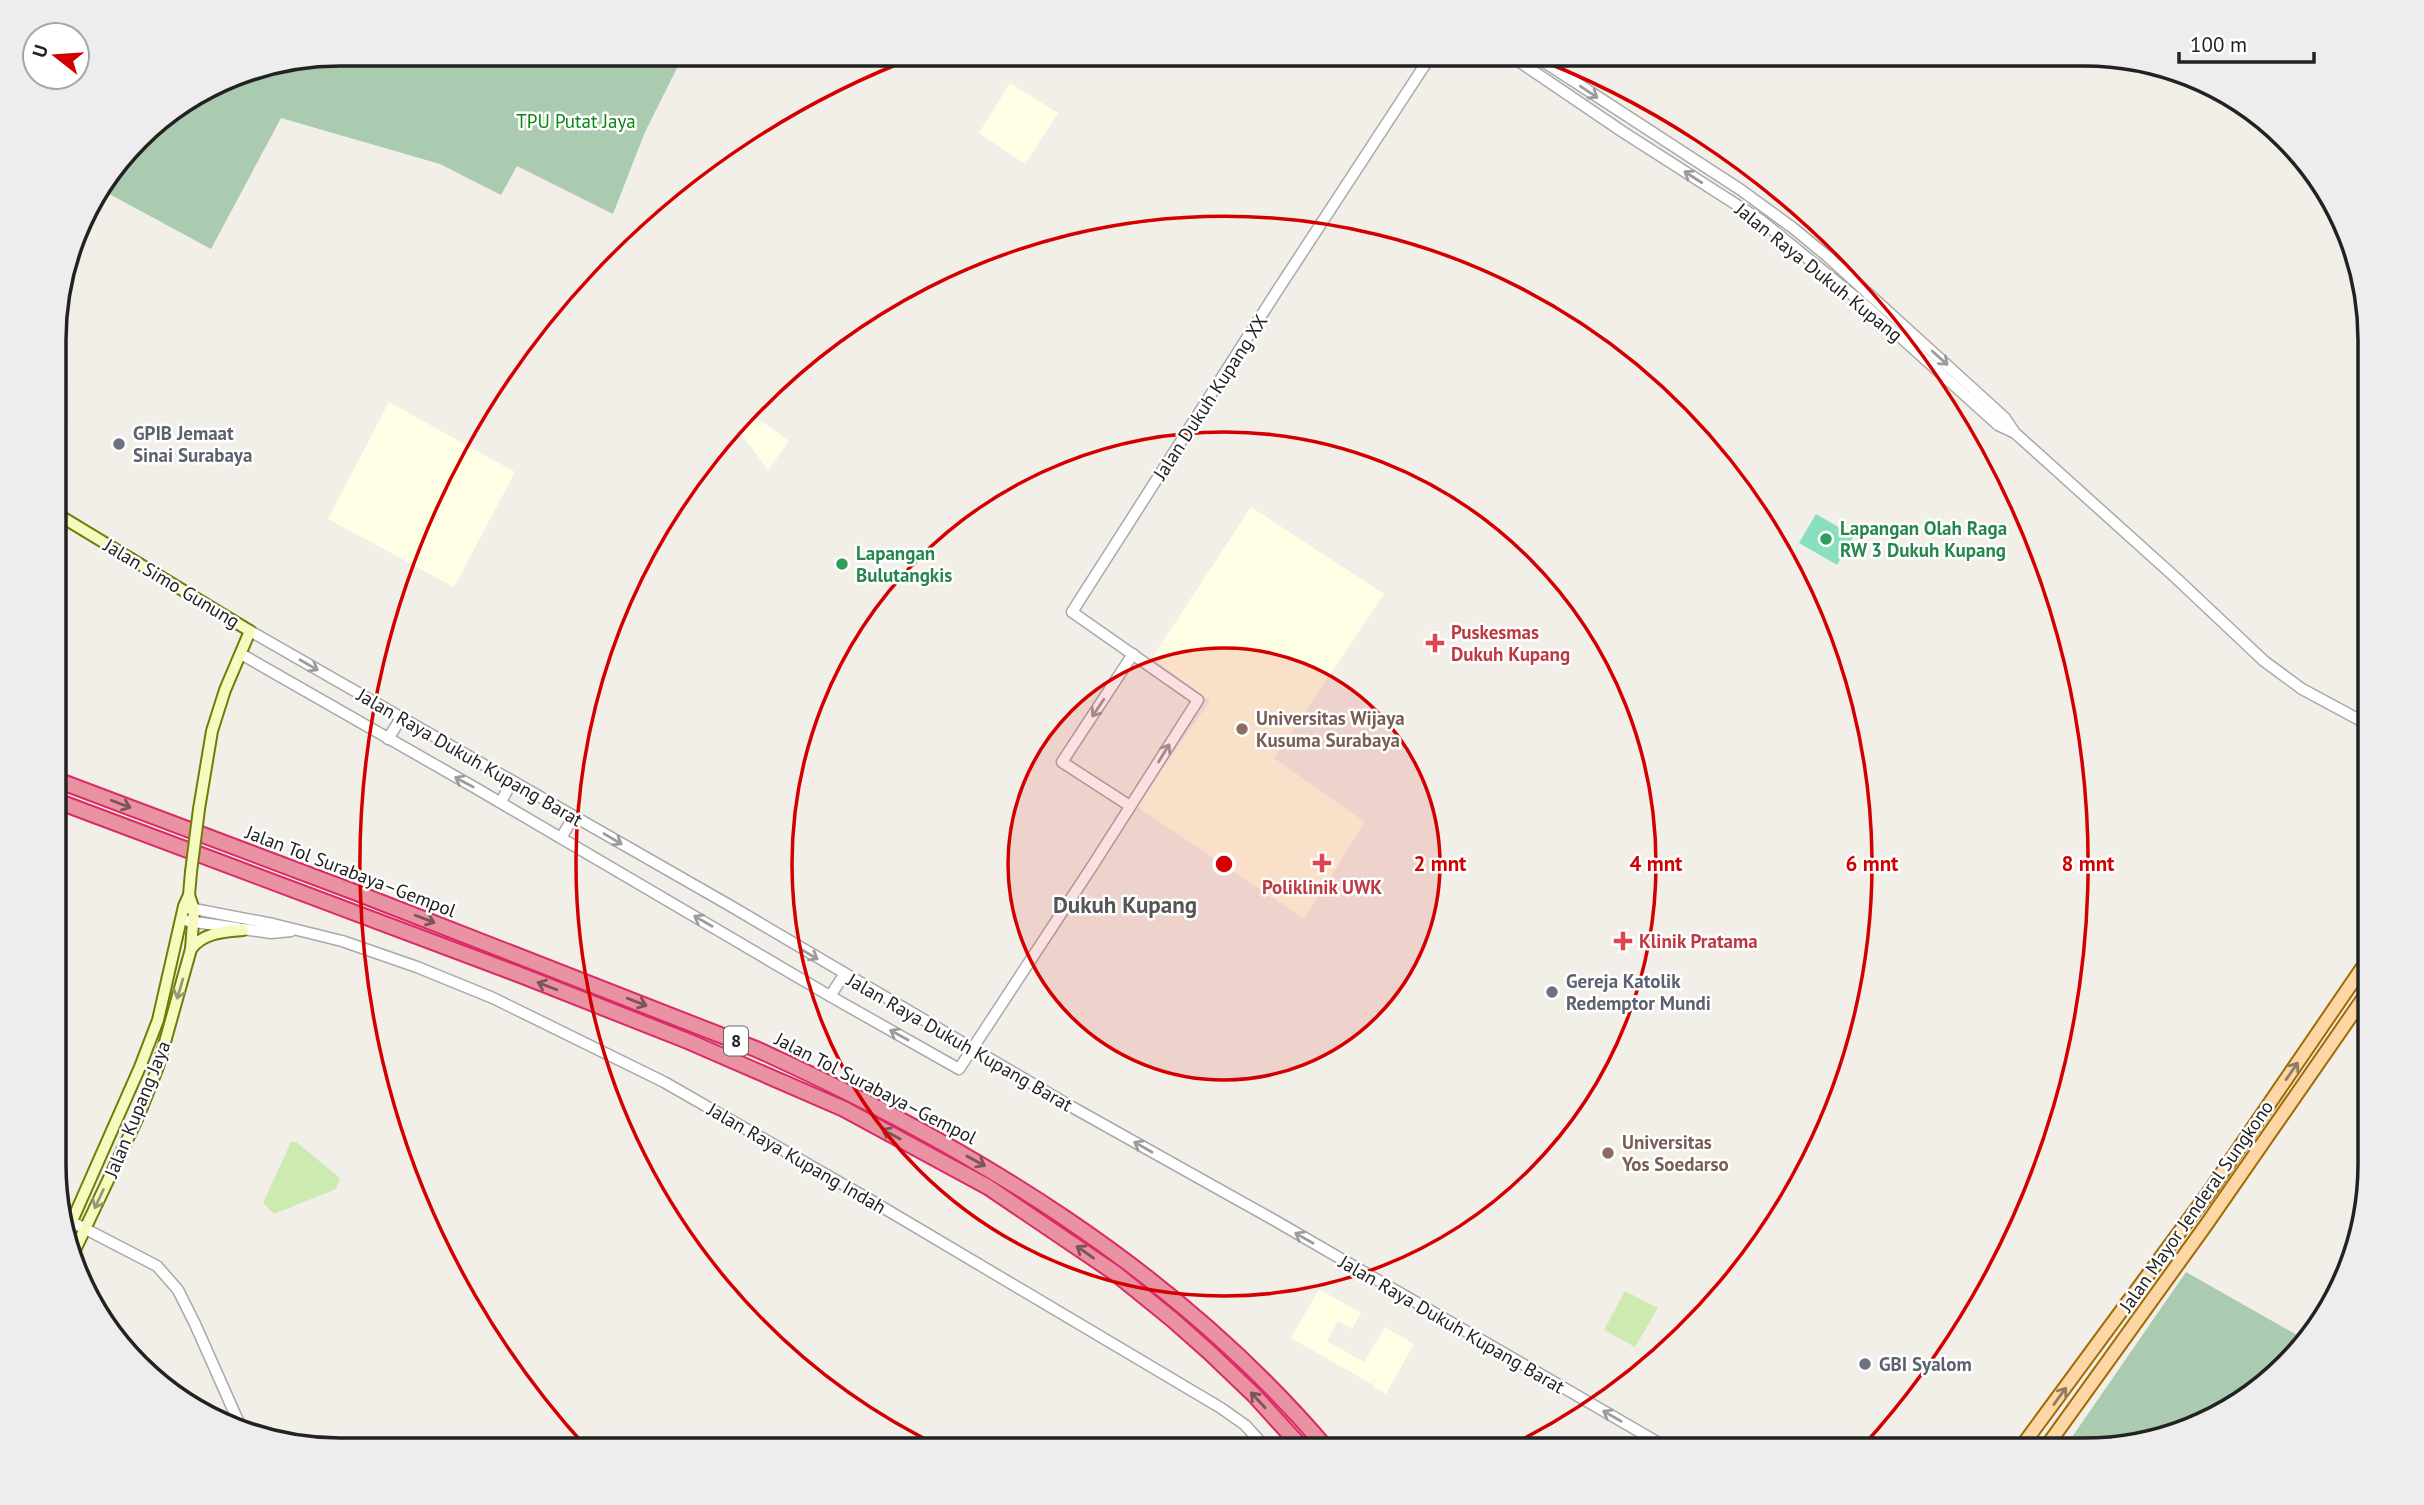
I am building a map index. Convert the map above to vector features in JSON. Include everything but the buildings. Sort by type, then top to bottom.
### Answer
[{"type":"highway","name":"Jalan Tol Surabaya–Gempol","points":[[66,783],[370,898],[756,1049],[890,1114],[995,1172],[1133,1265],[1210,1329],[1317,1438]]},
{"type":"highway","name":"Jalan Tol Surabaya–Gempol","points":[[66,804],[574,996],[690,1042],[844,1109],[988,1187],[1115,1273],[1209,1352],[1254,1395],[1293,1438]]},
{"type":"main road","name":"Jalan Simo Gunung","points":[[66,519],[250,631]]},
{"type":"main road","name":"Jalan Kupang Jaya","points":[[78,1243],[139,1115],[158,1067],[191,948],[194,922],[189,908],[191,872],[212,731],[225,690],[250,631]]},
{"type":"main road","name":"Jalan Kupang Jaya","points":[[73,1220],[158,1020],[181,919],[189,908]]},
{"type":"main road","points":[[191,948],[196,942],[210,935],[243,930]]},
{"type":"main road","name":"Jalan Mayor Jenderal Sungkono","points":[[2028,1438],[2210,1190],[2358,974]]},
{"type":"main road","name":"Jalan Mayor Jenderal Sungkono","points":[[2052,1438],[2217,1209],[2358,1006]]},
{"type":"main road","points":[[122,1109],[139,1115]]},
{"type":"main road","points":[[2210,1190],[2226,1195]]},
{"type":"main road","points":[[2210,1190],[2218,1195],[2220,1202],[2217,1209]]},
{"type":"street","name":"Jalan Dukuh Kupang XX","points":[[1130,806],[1198,699],[1072,612],[1277,291],[1425,66]]},
{"type":"street","name":"Jalan Raya Dukuh Kupang","points":[[1526,66],[1762,221],[1866,306],[1998,425],[2015,433]]},
{"type":"street","name":"Jalan Raya Dukuh Kupang","points":[[1550,66],[1741,190],[1804,236],[1996,409],[2015,433],[2264,661],[2302,689],[2358,719]]},
{"type":"street","name":"Jalan Raya Dukuh Kupang Barat","points":[[250,631],[1650,1438]]},
{"type":"street","name":"Jalan Raya Dukuh Kupang Barat","points":[[241,654],[959,1069],[972,1047]]},
{"type":"street","points":[[972,1047],[1130,806],[1062,762],[1133,654]]},
{"type":"street","points":[[388,739],[401,718]]},
{"type":"street","points":[[501,803],[512,782]]},
{"type":"street","points":[[561,838],[574,816]]},
{"type":"street","name":"Jalan Raya Kupang Indah","points":[[189,908],[342,942],[452,980],[493,998],[664,1083],[872,1201],[1221,1408],[1245,1425],[1257,1438]]},
{"type":"street","points":[[181,919],[194,922]]},
{"type":"street","name":"Jalan Raya Kupang Indah","points":[[194,922],[271,933],[292,931]]},
{"type":"street","points":[[830,996],[844,975]]},
{"type":"street","points":[[74,1227],[85,1229],[157,1266],[178,1290],[237,1418]]},
{"type":"shaded area","points":[[1010,83],[1058,113],[1025,164],[979,133]]},
{"type":"shaded area","points":[[389,402],[515,472],[454,587],[328,519]]},
{"type":"shaded area","points":[[753,415],[789,441],[768,470],[740,432]]},
{"type":"shaded area","name":"Universitas Wijaya Kusuma Surabaya","points":[[1251,507],[1384,594],[1274,758],[1365,822],[1304,919],[1136,806],[1210,701],[1152,658]]},
{"type":"shaded area","points":[[1319,1289],[1361,1313],[1352,1329],[1338,1321],[1327,1341],[1364,1362],[1385,1327],[1414,1344],[1386,1394],[1372,1386],[1381,1371],[1372,1384],[1291,1338]]},
{"type":"green space","name":"TPU Putat Jaya","points":[[341,66],[678,66],[645,132],[613,214],[517,166],[501,195],[440,164],[281,118],[211,249],[109,194],[135,160],[174,123],[204,103],[236,87],[287,72]]},
{"type":"green space","name":"Lapangan Olah Raga RW 3 Dukuh Kupang","points":[[1816,514],[1854,536],[1837,565],[1799,543]]},
{"type":"green space","points":[[291,1142],[296,1142],[340,1178],[336,1189],[274,1214],[263,1203]]},
{"type":"green space","points":[[2186,1272],[2297,1335],[2250,1382],[2220,1402],[2188,1418],[2137,1433],[2101,1438],[2071,1438]]},
{"type":"green space","points":[[1625,1291],[1658,1308],[1635,1347],[1604,1330]]},
{"type":"place","name":"GPIB Jemaat Sinai Surabaya","points":[[119,444]]},
{"type":"place","name":"Lapangan Olah Raga RW 3 Dukuh Kupang","points":[[1826,539]]},
{"type":"place","name":"Lapangan Bulutangkis","points":[[842,564]]},
{"type":"place","name":"Puskesmas Dukuh Kupang","points":[[1435,643]]},
{"type":"place","name":"Universitas Wijaya Kusuma Surabaya","points":[[1242,729]]},
{"type":"place","name":"Poliklinik UWK","points":[[1322,863]]},
{"type":"place","name":"Klinik Pratama","points":[[1623,941]]},
{"type":"place","name":"Gereja Katolik Redemptor Mundi","points":[[1552,992]]},
{"type":"place","name":"Universitas Yos Soedarso","points":[[1608,1153]]},
{"type":"place","name":"GBI Syalom","points":[[1865,1364]]},
{"type":"district","name":"Dukuh Kupang","points":[[1125,905]]}]
